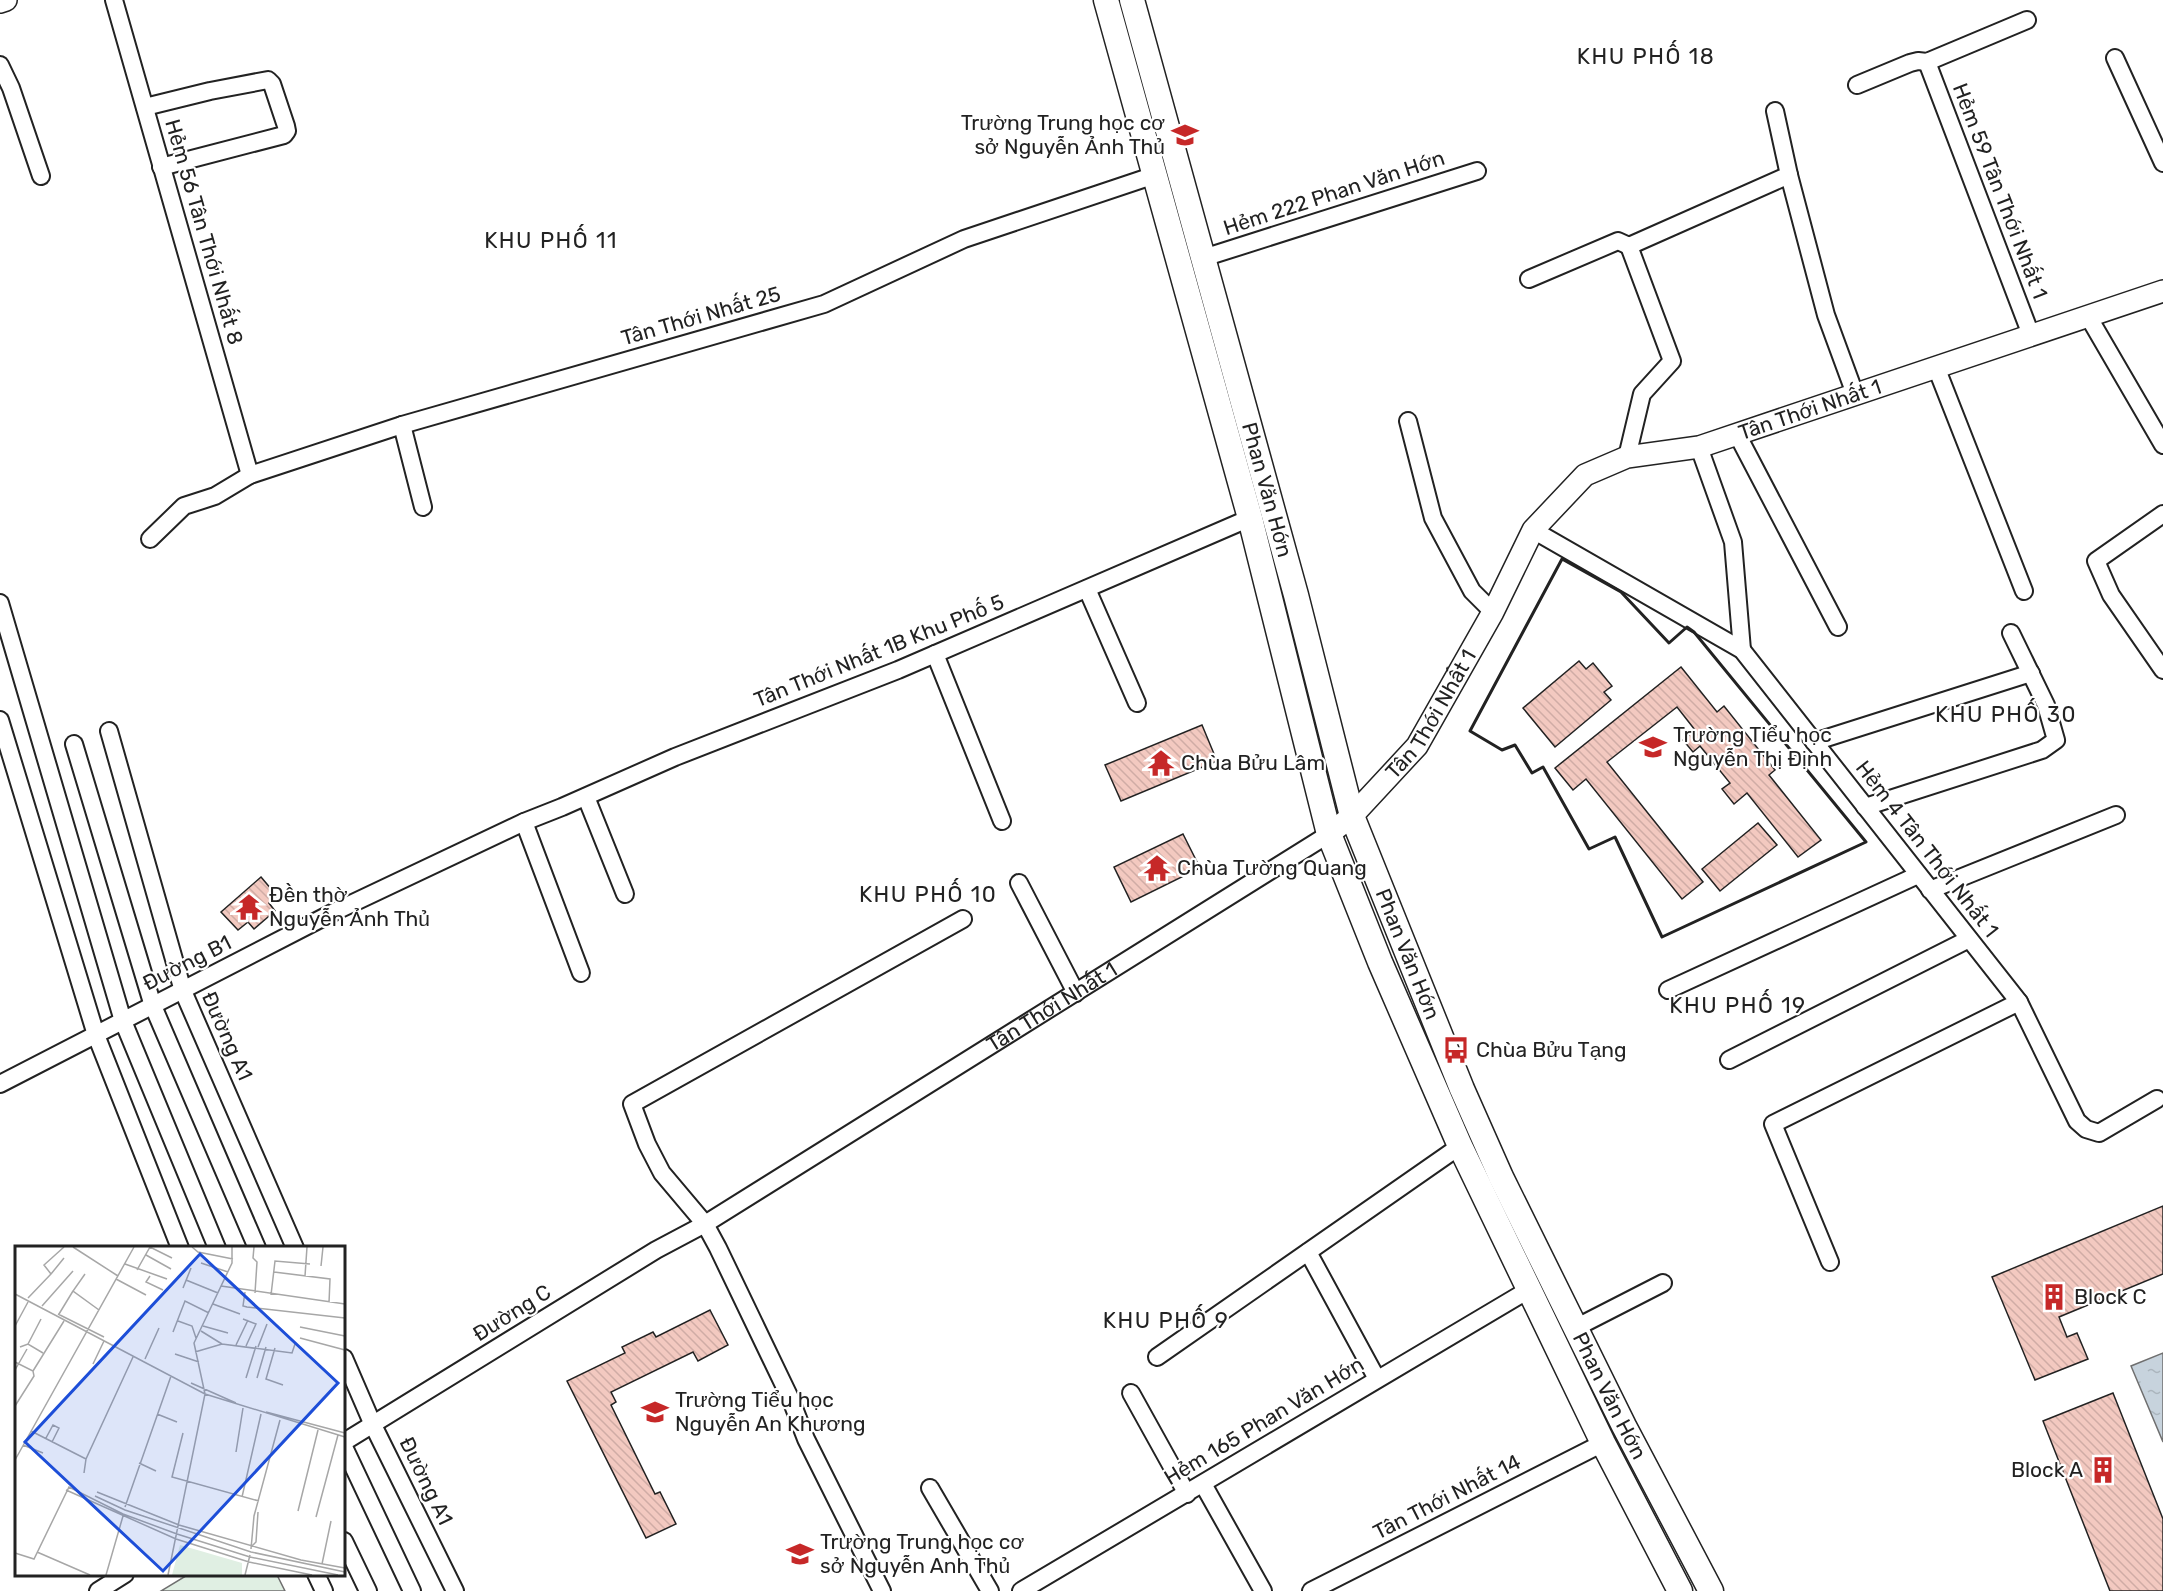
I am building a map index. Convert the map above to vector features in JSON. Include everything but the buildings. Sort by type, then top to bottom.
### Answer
[{"type":"main road","name":"Phan Văn Hớn","points":[[1106,0],[1250,519],[1329,834],[1380,962],[1460,1146],[1603,1443],[1680,1591]]},
{"type":"main road","name":"Phan Văn Hớn","points":[[1132,0],[1296,595],[1352,816],[1467,1100],[1501,1176],[1624,1426],[1711,1591]]},
{"type":"street","points":[[0,2],[6,0]]},
{"type":"street","name":"Hẻm 56 Tân Thới Nhất 8","points":[[114,0],[250,476]]},
{"type":"street","points":[[1857,85],[1918,61],[1927,62],[2027,20]]},
{"type":"street","points":[[2115,58],[2163,163]]},
{"type":"street","name":"Hẻm 59 Tân Thới Nhất 1","points":[[1927,62],[2031,335]]},
{"type":"street","points":[[0,65],[41,176]]},
{"type":"street","points":[[145,107],[268,80],[272,84],[286,126],[287,131],[284,135],[161,167]]},
{"type":"street","points":[[1774,111],[1826,315],[1854,394]]},
{"type":"street","name":"Hẻm 222 Phan Văn Hớn","points":[[1203,258],[1477,171]]},
{"type":"street","name":"Tân Thới Nhất 25","points":[[150,539],[184,506],[214,496],[250,476],[402,424],[824,304],[964,239],[1155,175]]},
{"type":"street","points":[[1629,246],[1789,175]]},
{"type":"street","points":[[1528,279],[1618,241],[1629,246],[1672,361],[1642,394],[1628,457]]},
{"type":"street","name":"Tân Thới Nhất 1","points":[[705,1224],[1329,834],[1352,816],[1417,746],[1493,612],[1533,530],[1585,475],[1628,457],[1699,447],[2163,291]]},
{"type":"street","points":[[2088,316],[2163,445]]},
{"type":"street","points":[[1936,367],[2024,591]]},
{"type":"street","points":[[1408,421],[1432,518],[1472,591],[1493,612]]},
{"type":"street","points":[[402,424],[423,507]]},
{"type":"street","points":[[1737,434],[1838,627]]},
{"type":"street","points":[[1699,447],[1733,542],[1742,650]]},
{"type":"street","points":[[2163,514],[2096,561],[2111,595],[2163,670]]},
{"type":"street","name":"Tân Thới Nhất 1B Khu Phố 5","points":[[524,822],[675,757],[934,654],[1250,519]]},
{"type":"street","name":"Hẻm 4 Tân Thới Nhất 1","points":[[1533,530],[1742,650],[2019,1002],[2077,1121],[2086,1129],[2099,1132],[2157,1099]]},
{"type":"street","points":[[1087,589],[1137,703]]},
{"type":"street","points":[[0,603],[123,1021],[216,1246]]},
{"type":"street","points":[[1865,807],[2043,750],[2056,740],[2046,705],[2011,633]]},
{"type":"street","points":[[934,654],[1002,821]]},
{"type":"street","points":[[1814,742],[2031,673]]},
{"type":"street","points":[[0,720],[96,1035],[179,1246]]},
{"type":"street","name":"Đường A1","points":[[109,731],[183,991],[294,1246]]},
{"type":"street","points":[[74,744],[153,1006],[256,1246]]},
{"type":"street","points":[[586,797],[625,894]]},
{"type":"street","points":[[1930,890],[2116,815]]},
{"type":"street","points":[[524,822],[580,973]]},
{"type":"street","name":"Đường B1","points":[[0,1084],[336,911],[524,822]]},
{"type":"street","points":[[1668,990],[1918,875]]},
{"type":"street","points":[[1019,883],[1076,993]]},
{"type":"street","points":[[882,1591],[806,1439],[791,1401],[705,1224],[662,1173],[647,1144],[632,1104],[963,919]]},
{"type":"street","points":[[1729,1060],[1969,939]]},
{"type":"street","points":[[1830,1262],[1773,1124],[2019,1002]]},
{"type":"street","points":[[1157,1357],[1460,1146]]},
{"type":"street","name":"Đường C","points":[[345,1444],[646,1256],[705,1224]]},
{"type":"street","points":[[1308,1251],[1377,1379]]},
{"type":"street","points":[[1577,1328],[1663,1283]]},
{"type":"street","name":"Hẻm 165 Phan Văn Hớn","points":[[1021,1591],[1530,1289]]},
{"type":"street","name":"Đường A1","points":[[345,1360],[373,1425],[455,1591]]},
{"type":"street","points":[[1131,1393],[1187,1494]]},
{"type":"street","name":"Tân Thới Nhất 14","points":[[1311,1591],[1603,1443]]},
{"type":"street","points":[[345,1447],[412,1591]]},
{"type":"street","points":[[1203,1484],[1263,1591]]},
{"type":"street","points":[[930,1488],[990,1591]]},
{"type":"street","points":[[345,1543],[368,1591]]},
{"type":"street","points":[[98,1591],[123,1576]]},
{"type":"street","points":[[316,1576],[324,1591]]},
{"type":"green space","points":[[186,1576],[278,1576],[285,1591],[161,1591]]},
{"type":"water","points":[[2163,1353],[2163,1442],[2131,1366]]},
{"type":"wall","points":[[1562,559],[1621,592],[1669,643],[1687,627],[1694,632],[1866,842],[1662,937],[1615,837],[1589,849],[1543,767],[1532,773],[1515,745],[1502,750],[1470,731],[1562,559]]},
{"type":"place","name":"Trường Trung học cơ sở Nguyễn Ảnh Thủ","points":[[1185,135]]},
{"type":"place","name":"Trường Tiểu học Nguyễn Thị Định","points":[[1653,747]]},
{"type":"place","name":"Chùa Bửu Lâm","points":[[1161,763]]},
{"type":"place","name":"Chùa Tường Quang","points":[[1157,868]]},
{"type":"place","name":"Đền thờ Nguyễn Ảnh Thủ","points":[[249,907]]},
{"type":"place","name":"Chùa Bửu Tạng","points":[[1456,1050]]},
{"type":"place","name":"Block C","points":[[2054,1297]]},
{"type":"place","name":"Trường Tiểu học Nguyễn An Khương","points":[[655,1412]]},
{"type":"place","name":"Block A","points":[[2103,1470]]},
{"type":"place","name":"Trường Trung học cơ sở Nguyễn Anh Thủ","points":[[800,1554]]},
{"type":"district","name":"KHU PHỐ 18","points":[[1646,56]]},
{"type":"district","name":"KHU PHỐ 11","points":[[551,240]]},
{"type":"district","name":"KHU PHỐ 30","points":[[2006,714]]},
{"type":"district","name":"KHU PHỐ 10","points":[[928,894]]},
{"type":"district","name":"KHU PHỐ 19","points":[[1738,1005]]},
{"type":"district","name":"KHU PHỐ 9","points":[[1166,1320]]}]
